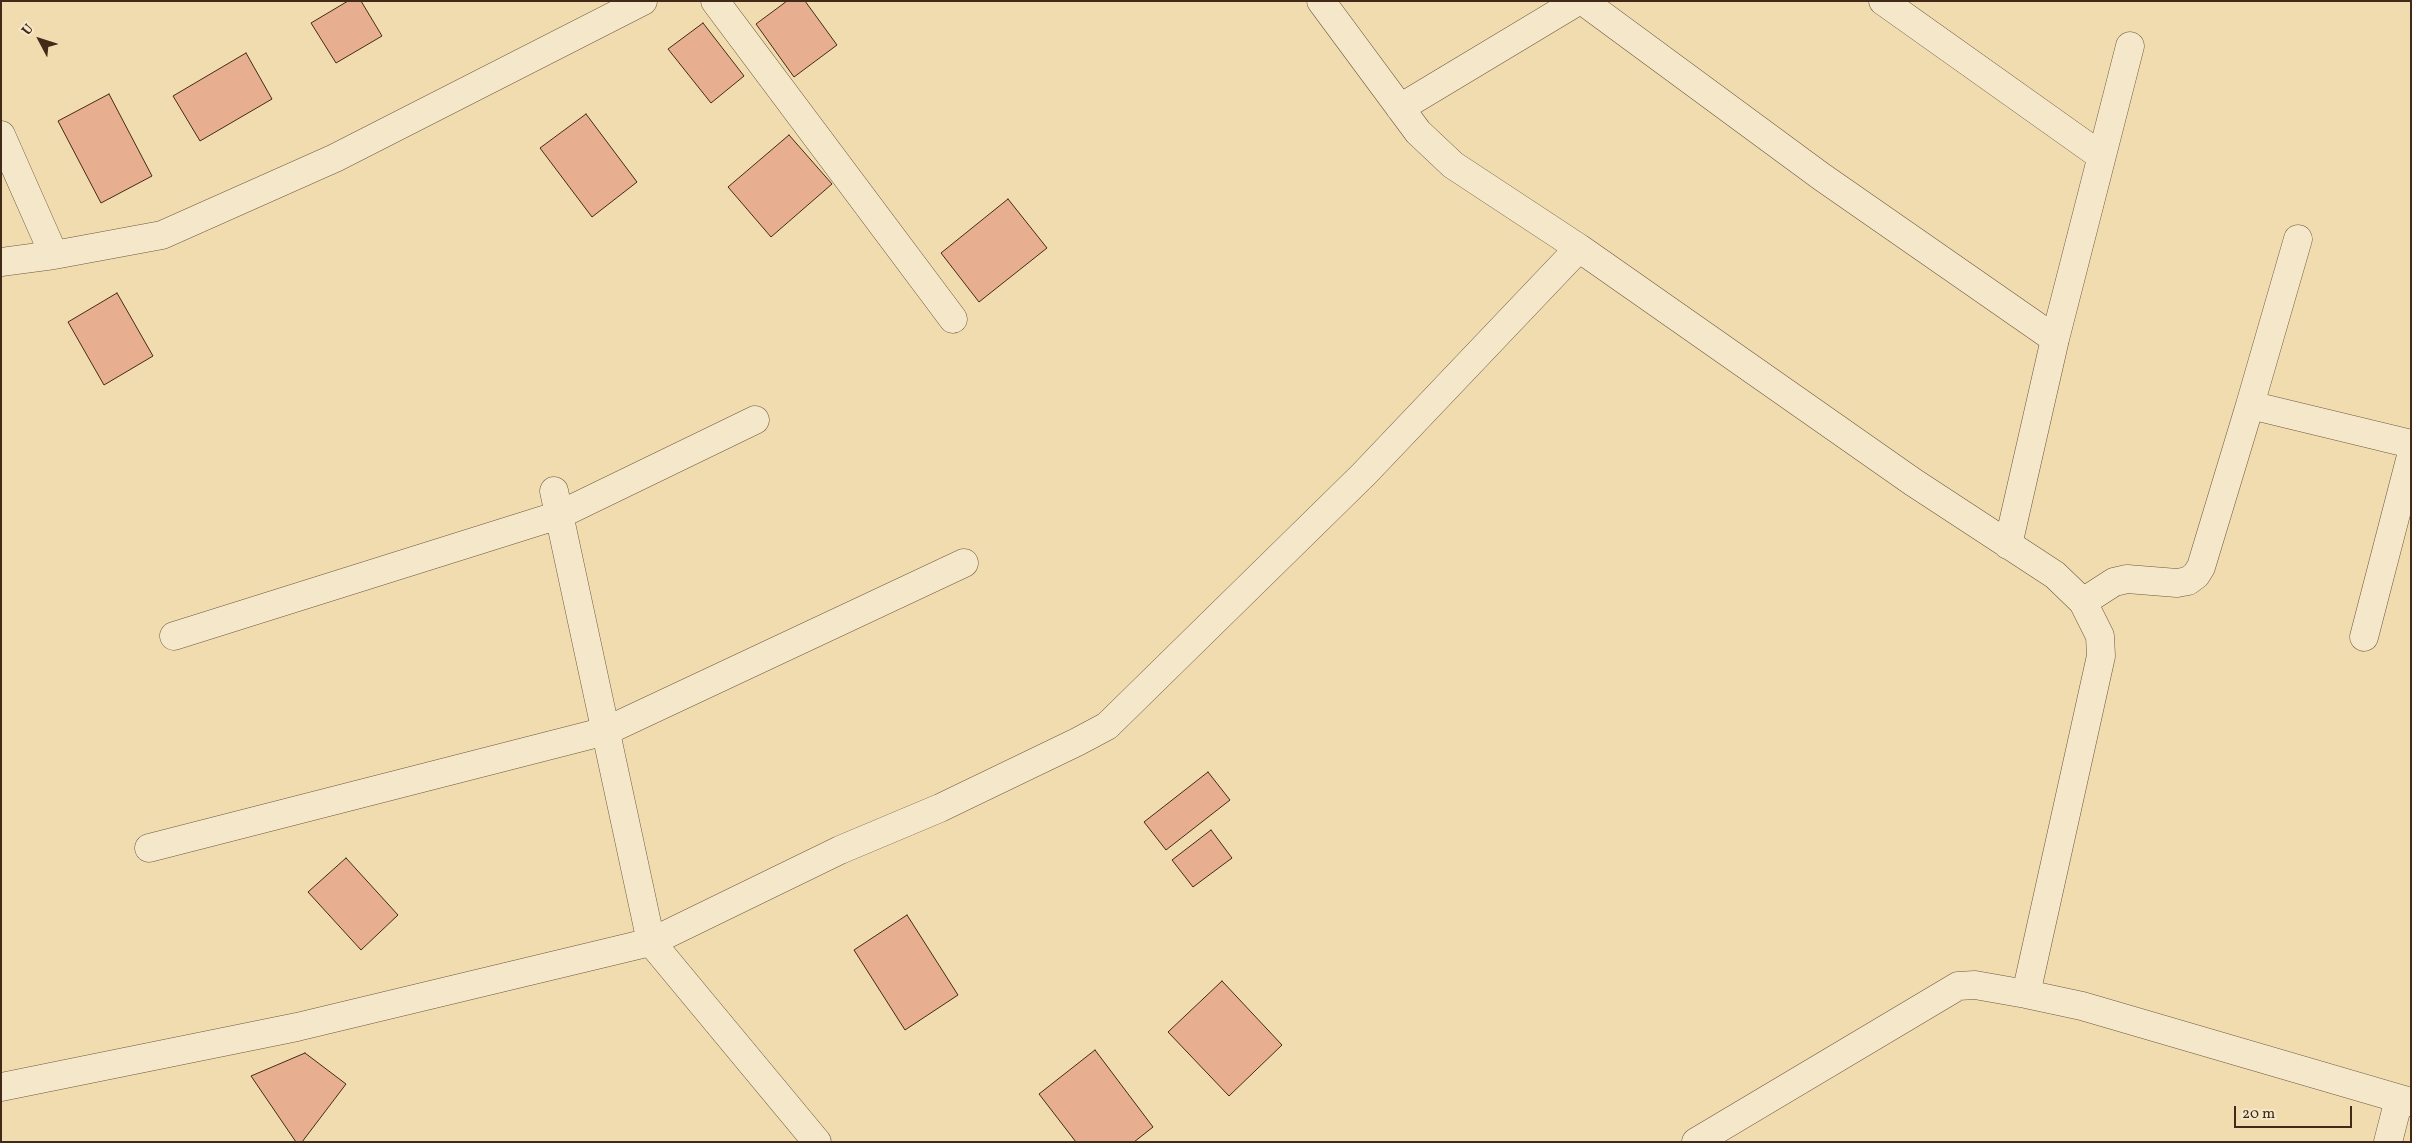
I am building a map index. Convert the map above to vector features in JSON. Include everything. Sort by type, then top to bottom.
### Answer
[{"type":"street","points":[[1,262],[54,255],[162,236],[335,158],[643,1]]},
{"type":"street","points":[[715,1],[953,319]]},
{"type":"street","points":[[1321,1],[1418,132],[1453,164],[1578,248],[1913,482],[2055,575],[2083,602],[2100,636],[2101,656],[2026,994]]},
{"type":"street","points":[[1400,108],[1578,1]]},
{"type":"street","points":[[1583,1],[1822,177],[2055,339]]},
{"type":"street","points":[[1883,1],[2101,156]]},
{"type":"street","points":[[2008,545],[2055,339],[2130,46]]},
{"type":"street","points":[[1,135],[54,255]]},
{"type":"street","points":[[2083,602],[2114,582],[2127,579],[2177,583],[2188,581],[2196,575],[2201,567],[2298,239]]},
{"type":"street","points":[[1,1087],[297,1027],[651,942],[840,850],[940,808],[1077,742],[1107,726],[1364,474],[1578,248]]},
{"type":"street","points":[[2250,405],[2411,444]]},
{"type":"street","points":[[174,636],[557,503],[755,420]]},
{"type":"street","points":[[2364,637],[2411,456]]},
{"type":"street","points":[[557,503],[651,942],[817,1142]]},
{"type":"street","points":[[149,848],[606,731],[964,563]]},
{"type":"street","points":[[1696,1142],[1958,986],[1975,985],[2082,1006],[2405,1100],[2388,1142]]},
{"type":"building","points":[[348,1],[361,1],[382,36],[336,63],[311,23]]},
{"type":"building","points":[[787,1],[805,1],[837,45],[794,77],[756,24]]},
{"type":"building","points":[[703,23],[744,76],[711,103],[668,49]]},
{"type":"building","points":[[246,53],[272,99],[200,141],[173,96]]},
{"type":"building","points":[[109,94],[152,176],[101,203],[58,121]]},
{"type":"building","points":[[586,114],[637,182],[592,217],[540,148]]},
{"type":"building","points":[[789,135],[832,184],[771,237],[728,187]]},
{"type":"building","points":[[1008,199],[1047,248],[979,302],[941,253]]},
{"type":"building","points":[[117,293],[153,356],[104,385],[68,322]]},
{"type":"building","points":[[1208,772],[1230,800],[1166,850],[1144,822]]},
{"type":"building","points":[[1211,830],[1232,858],[1193,887],[1172,860]]},
{"type":"building","points":[[346,858],[398,915],[361,950],[308,892]]},
{"type":"building","points":[[907,915],[958,995],[905,1030],[854,950]]},
{"type":"building","points":[[1222,981],[1282,1045],[1229,1096],[1168,1032]]},
{"type":"building","points":[[1095,1050],[1153,1127],[1134,1142],[1076,1142],[1039,1094]]},
{"type":"building","points":[[305,1053],[346,1084],[302,1142],[296,1142],[251,1076]]}]
